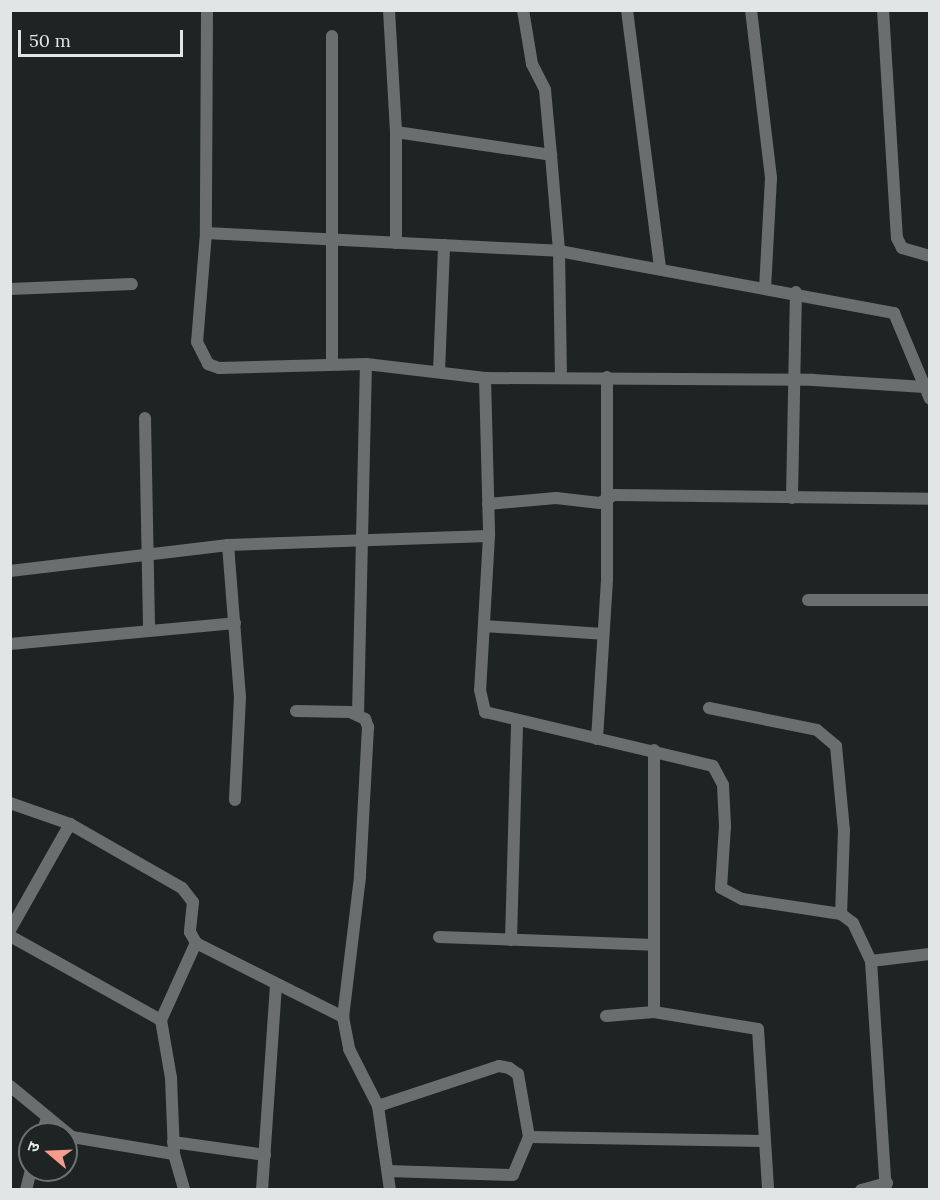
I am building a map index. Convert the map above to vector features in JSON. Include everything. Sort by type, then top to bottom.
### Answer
[{"type":"street","points":[[207,10],[206,233],[197,342],[208,364],[219,368],[332,363],[366,364],[486,378],[794,380],[926,387]]},
{"type":"street","points":[[389,10],[396,132],[396,243]]},
{"type":"street","points":[[523,10],[532,64],[545,90],[560,251],[561,377]]},
{"type":"street","points":[[627,10],[660,266]]},
{"type":"street","points":[[751,10],[771,178],[765,288]]},
{"type":"street","points":[[882,10],[897,238],[902,248],[930,256]]},
{"type":"street","points":[[332,36],[332,363]]},
{"type":"street","points":[[396,132],[551,154]]},
{"type":"street","points":[[206,233],[560,251],[660,266],[894,313],[930,399]]},
{"type":"street","points":[[439,372],[444,245]]},
{"type":"street","points":[[10,289],[132,284]]},
{"type":"street","points":[[792,498],[796,292]]},
{"type":"street","points":[[366,364],[360,542],[358,715],[368,727],[343,1017],[349,1048],[378,1106],[390,1190]]},
{"type":"street","points":[[597,739],[609,497],[607,377]]},
{"type":"street","points":[[486,378],[489,536],[481,703],[485,712],[517,722],[698,759],[719,774],[725,826],[721,888],[742,899],[841,914],[853,923],[871,962],[886,1186],[861,1190]]},
{"type":"street","points":[[145,418],[149,631]]},
{"type":"street","points":[[488,504],[556,498],[600,503],[609,497],[930,499]]},
{"type":"street","points":[[10,571],[228,545],[489,536]]},
{"type":"street","points":[[228,545],[240,697],[235,800]]},
{"type":"street","points":[[808,600],[930,600]]},
{"type":"street","points":[[10,644],[235,623]]},
{"type":"street","points":[[484,626],[603,634]]},
{"type":"street","points":[[708,708],[817,730],[836,746],[844,830],[841,914]]},
{"type":"street","points":[[296,711],[358,715]]},
{"type":"street","points":[[511,940],[517,722]]},
{"type":"street","points":[[654,750],[654,1012]]},
{"type":"street","points":[[10,803],[70,824],[190,894],[190,932],[196,943],[343,1017]]},
{"type":"street","points":[[10,930],[70,824]]},
{"type":"street","points":[[10,936],[161,1020]]},
{"type":"street","points":[[438,937],[654,945]]},
{"type":"street","points":[[184,1190],[173,1148],[171,1078],[161,1020],[196,943]]},
{"type":"street","points":[[871,962],[930,954]]},
{"type":"street","points":[[261,1190],[276,984]]},
{"type":"street","points":[[606,1016],[654,1012],[758,1029],[768,1190]]},
{"type":"street","points":[[378,1106],[499,1066],[510,1068],[518,1074],[529,1137],[513,1175],[388,1171]]},
{"type":"street","points":[[10,1086],[72,1137],[265,1155]]},
{"type":"street","points":[[46,1122],[47,1118]]},
{"type":"street","points":[[529,1137],[764,1141]]}]
